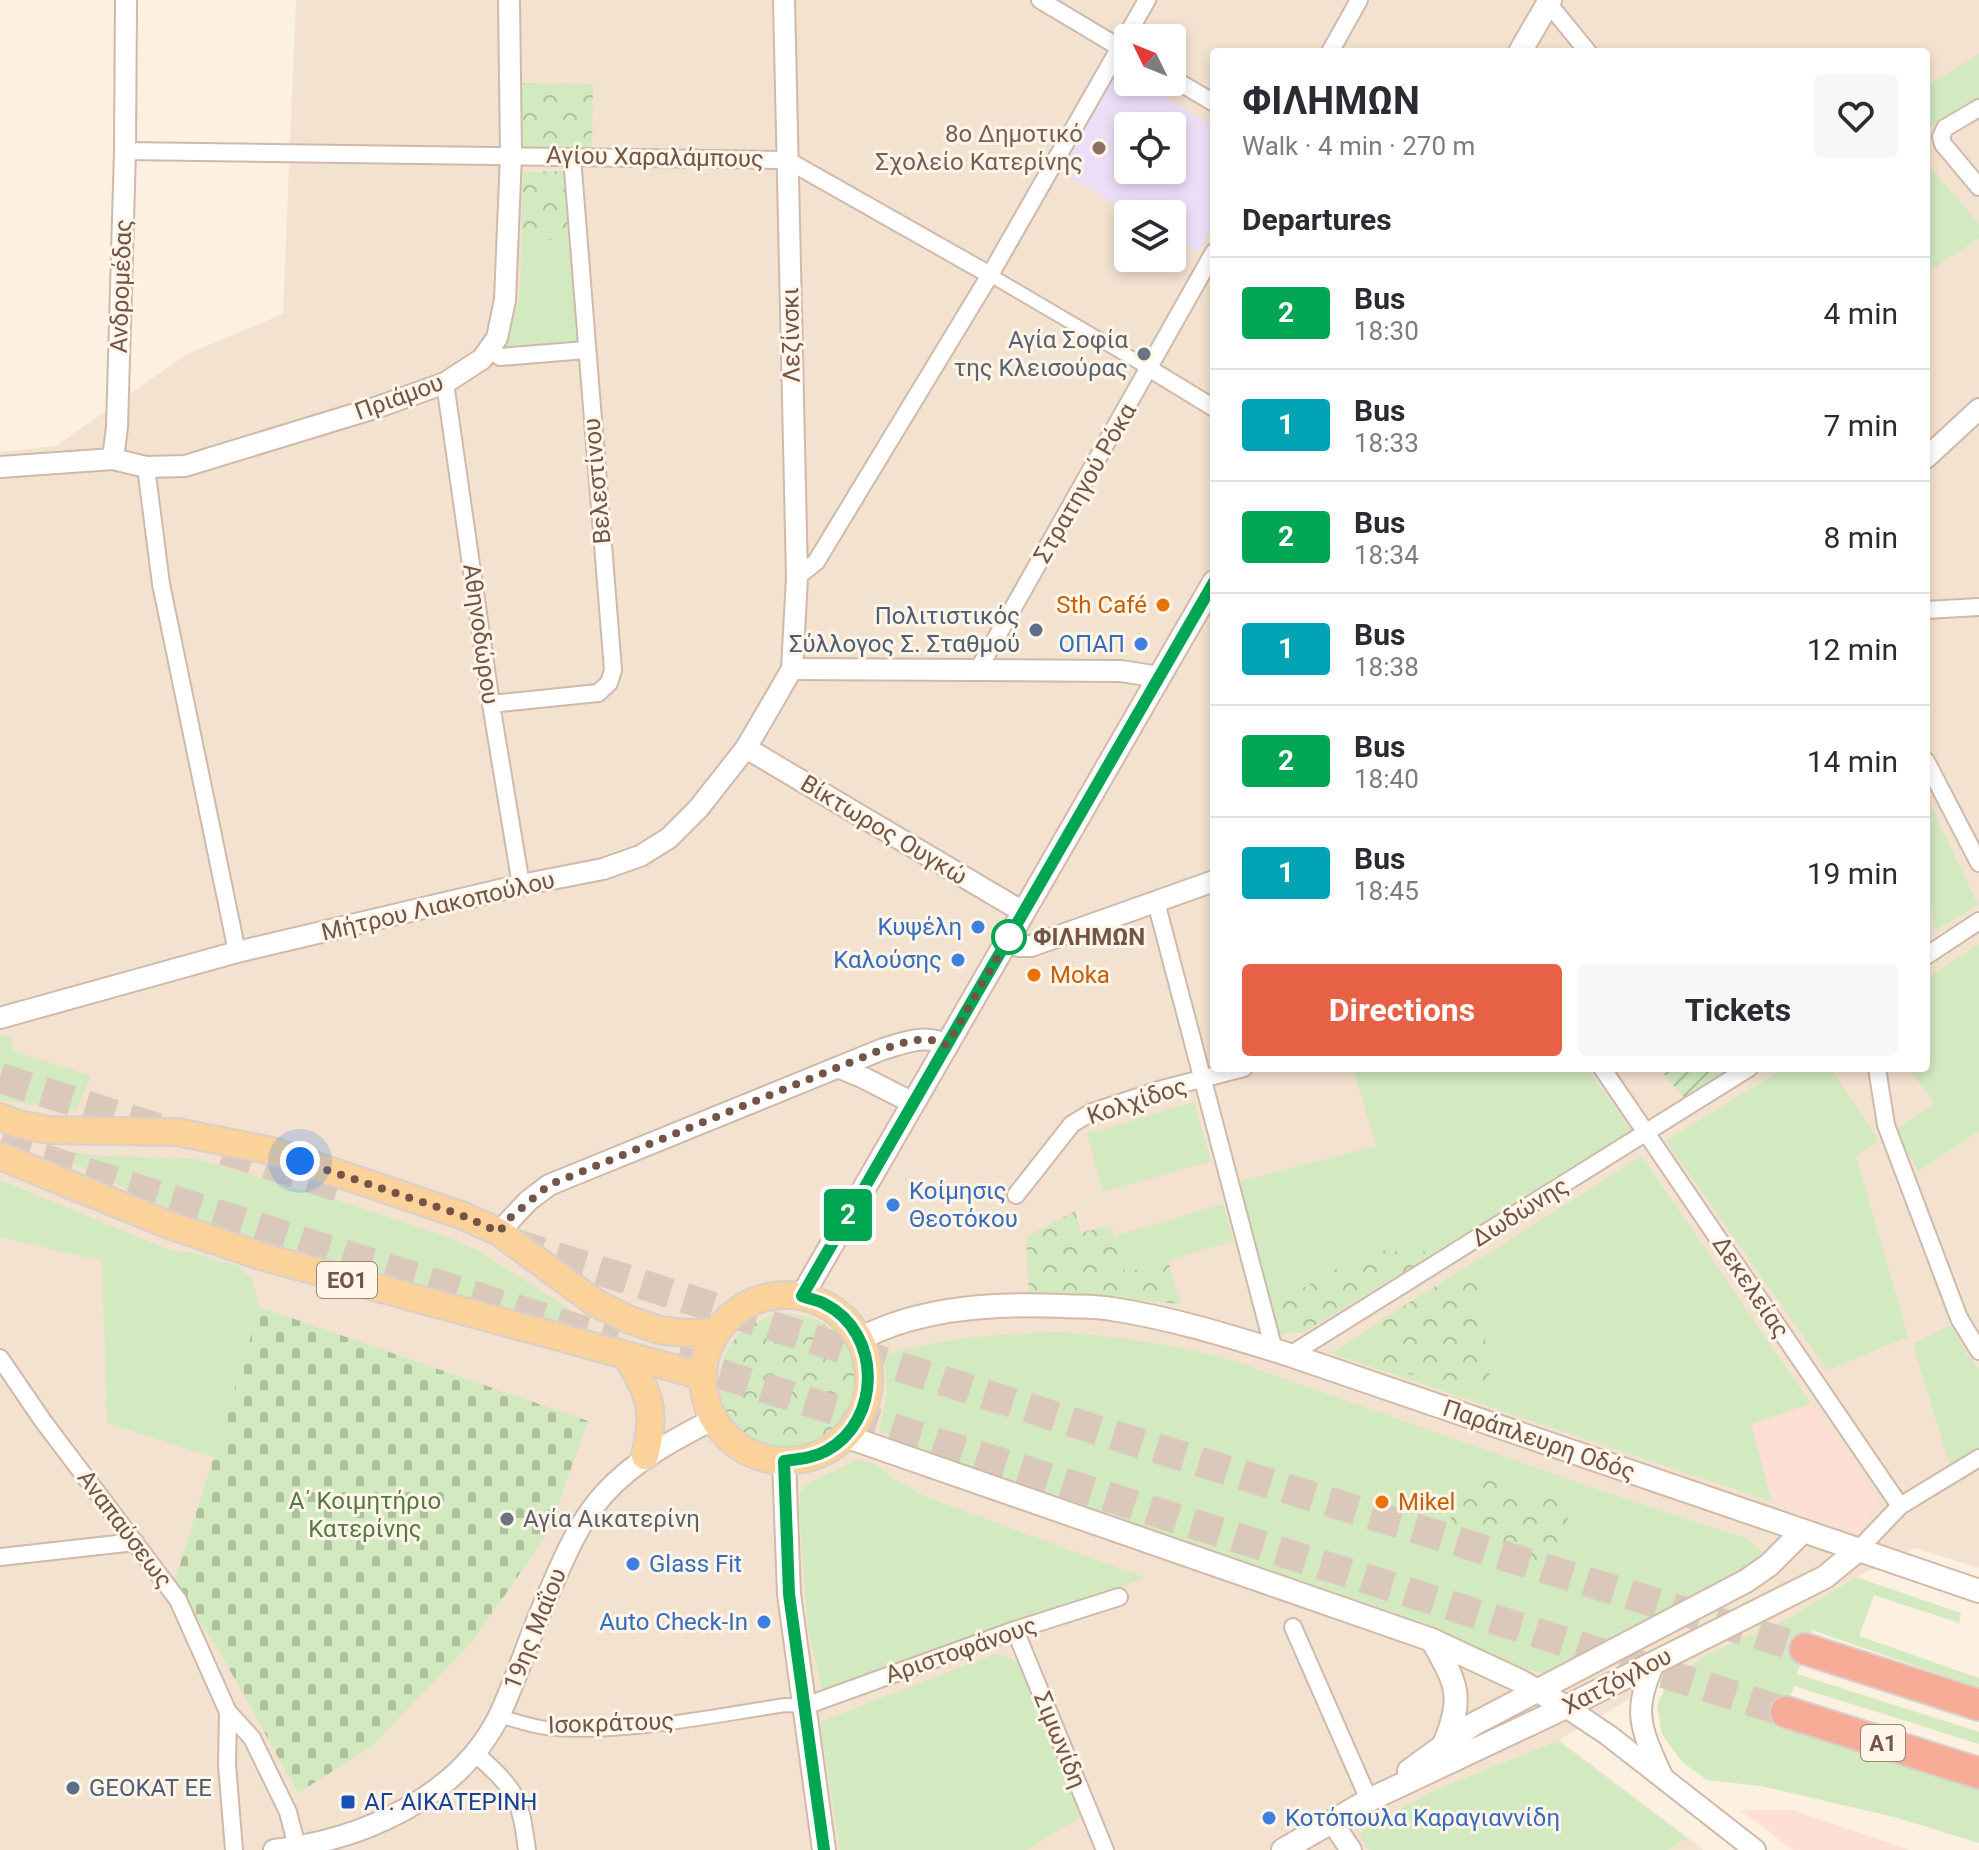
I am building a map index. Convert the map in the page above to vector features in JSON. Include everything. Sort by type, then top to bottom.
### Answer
[{"type":"highway","points":[[1805,1649],[1979,1705]]},
{"type":"highway","name":"Α1","points":[[1786,1712],[1979,1773]]},
{"type":"main road","points":[[1522,48],[1547,1]]},
{"type":"main road","points":[[802,1296],[1210,589]]},
{"type":"main road","points":[[0,1117],[49,1130],[177,1132],[272,1151],[461,1215],[499,1232],[594,1302],[630,1320],[659,1330],[717,1332]]},
{"type":"main road","name":"ΕΟ1","points":[[0,1156],[169,1225],[264,1257],[703,1376]]},
{"type":"main road","points":[[777,1295],[802,1296],[826,1304],[845,1319],[860,1339],[868,1364],[869,1390],[861,1415],[845,1436],[828,1450],[807,1458],[784,1461],[763,1458],[727,1436],[714,1419],[706,1399],[703,1376],[709,1345],[733,1314],[754,1301],[777,1295]]},
{"type":"main road","name":"Παράπλευρη Οδός","points":[[860,1339],[885,1327],[919,1318],[965,1309],[1018,1304],[1110,1308],[1183,1324],[1282,1353],[1979,1591]]},
{"type":"main road","points":[[626,1356],[648,1391],[652,1428],[645,1456]]},
{"type":"main road","points":[[845,1436],[1432,1640],[1520,1681],[1566,1707]]},
{"type":"main road","points":[[784,1461],[789,1594],[824,1850]]},
{"type":"main road","name":"Χατζόγλου","points":[[1369,1800],[1472,1725],[1746,1581],[1769,1565],[1803,1531]]},
{"type":"main road","name":"Χατζόγλου","points":[[1283,1850],[1369,1800],[1566,1707],[1825,1577],[1858,1550]]},
{"type":"main road","points":[[1432,1640],[1456,1686],[1457,1706],[1444,1744]]},
{"type":"street","name":"Ανδρομέδας","points":[[113,459],[117,427],[125,151],[126,0]]},
{"type":"street","points":[[509,0],[511,155],[505,300],[497,338],[490,349],[500,357],[586,350]]},
{"type":"street","name":"Λεζίνσκι","points":[[784,0],[797,577],[792,669]]},
{"type":"street","points":[[1040,0],[1114,44]]},
{"type":"street","points":[[1136,24],[1147,0]]},
{"type":"street","points":[[1332,48],[1359,0]]},
{"type":"street","points":[[1547,1],[1585,48]]},
{"type":"street","points":[[797,577],[816,562],[1114,67]]},
{"type":"street","points":[[1186,86],[1210,101]]},
{"type":"street","points":[[1979,108],[1945,128],[1941,137],[1943,144],[1979,187]]},
{"type":"street","name":"Αγίου Χαραλάμπους","points":[[125,151],[787,160],[990,275],[1210,406]]},
{"type":"street","name":"Βελεστίνου","points":[[491,704],[598,693],[609,683],[613,670],[572,157]]},
{"type":"street","name":"Στρατηγού Ρόκα","points":[[978,670],[1210,259]]},
{"type":"street","name":"Πριάμου","points":[[113,459],[146,467],[185,466],[378,407],[445,383],[482,359],[490,349]]},
{"type":"street","name":"Αθηνοδώρου","points":[[445,383],[491,704],[521,885]]},
{"type":"street","points":[[1930,454],[1979,409]]},
{"type":"street","points":[[0,467],[113,459]]},
{"type":"street","points":[[146,467],[161,584],[237,952]]},
{"type":"street","points":[[1930,610],[1979,607]]},
{"type":"street","points":[[792,669],[1121,671],[1159,677]]},
{"type":"street","name":"Μήτρου Λιακοπούλου","points":[[0,1018],[237,952],[521,885],[603,869],[640,856],[669,838],[698,809],[746,748],[792,669]]},
{"type":"street","name":"Βίκτωρος Ουγκώ","points":[[746,748],[1023,912]]},
{"type":"street","points":[[1930,769],[1979,863]]},
{"type":"street","points":[[1008,939],[1018,946],[1031,946],[1210,882]]},
{"type":"street","points":[[1156,902],[1201,1081],[1282,1353]]},
{"type":"street","points":[[1930,953],[1979,921]]},
{"type":"street","points":[[499,1232],[519,1209],[549,1185],[883,1049],[918,1038],[934,1039],[947,1045]]},
{"type":"street","points":[[840,1068],[913,1103]]},
{"type":"street","name":"Κολχίδος","points":[[1016,1195],[1072,1124],[1092,1112],[1162,1089],[1231,1072]]},
{"type":"street","name":"Δεκελείας","points":[[1605,1072],[1900,1506]]},
{"type":"street","name":"Δωδώνης","points":[[1282,1353],[1743,1072]]},
{"type":"street","points":[[1878,1072],[1886,1125],[1959,1318],[1979,1351]]},
{"type":"street","name":"Αναπαύσεως","points":[[0,1358],[43,1421],[178,1600],[228,1712],[252,1738],[288,1812],[297,1847]]},
{"type":"street","name":"19ης Μαΐου","points":[[499,1716],[557,1573],[588,1515],[603,1496],[645,1456],[714,1419]]},
{"type":"street","points":[[1858,1550],[1900,1506],[1979,1458]]},
{"type":"street","points":[[0,1557],[135,1542]]},
{"type":"street","name":"Αριστοφάνους","points":[[805,1706],[1015,1630],[1119,1597]]},
{"type":"street","points":[[1293,1627],[1369,1800]]},
{"type":"street","name":"Σιμωνίδη","points":[[1015,1630],[1105,1850]]},
{"type":"street","points":[[1655,1662],[1642,1689],[1641,1711],[1645,1738],[1664,1780]]},
{"type":"street","name":"Ισοκράτους","points":[[499,1716],[545,1728],[589,1729],[650,1725],[785,1705],[805,1706]]},
{"type":"street","points":[[1566,1707],[1608,1735],[1755,1850]]},
{"type":"street","name":"Αναπαύσεως","points":[[228,1712],[227,1765],[234,1850]]},
{"type":"street","points":[[274,1850],[338,1836],[404,1809],[433,1792],[475,1753],[499,1716]]},
{"type":"street","points":[[475,1753],[512,1789],[522,1812],[527,1850]]},
{"type":"street","points":[[1332,1822],[1351,1850]]},
{"type":"shaded area","points":[[296,0],[1979,0],[1979,1568],[1915,1548],[1856,1577],[1791,1617],[1706,1655],[1559,1740],[1704,1850],[0,1850],[0,452],[56,446],[187,354],[283,314]]},
{"type":"shaded area","name":"8ο Δημοτικό Σχολείο Κατερίνης","points":[[1114,74],[1114,96],[1162,96],[1210,125],[1210,231],[1197,252],[1186,245],[1186,200],[1114,200],[1114,203],[1057,169]]},
{"type":"shaded area","points":[[1811,1404],[1878,1498],[1858,1534],[1772,1502],[1750,1423]]},
{"type":"shaded area","points":[[1740,1810],[1793,1810],[1910,1850],[1793,1850]]},
{"type":"green space","points":[[1979,54],[1979,99],[1930,127],[1930,84]]},
{"type":"green space","points":[[520,83],[593,84],[592,148],[520,148]]},
{"type":"green space","points":[[1930,167],[1979,224],[1979,238],[1930,271]]},
{"type":"green space","points":[[567,171],[571,240],[521,239],[523,172]]},
{"type":"green space","points":[[521,239],[571,240],[578,341],[506,347],[520,294]]},
{"type":"green space","points":[[1930,804],[1978,905],[1936,930],[1930,907]]},
{"type":"green space","points":[[1979,944],[1979,1131],[1919,1171],[1894,1131],[1934,1104],[1912,1072],[1930,1072],[1930,976]]},
{"type":"green space","points":[[11,1035],[13,1051],[91,1076],[76,1111],[0,1100],[0,1036]]},
{"type":"green space","points":[[1354,1072],[1590,1072],[1633,1132],[1304,1332],[1277,1334],[1238,1182],[1376,1146]]},
{"type":"green space","points":[[1662,1072],[1729,1072],[1685,1099]]},
{"type":"green space","points":[[1778,1072],[1834,1072],[1879,1141],[1856,1156],[1908,1337],[1827,1370],[1666,1141]]},
{"type":"green space","points":[[1194,1102],[1211,1161],[1103,1192],[1087,1134]]},
{"type":"green space","points":[[65,1151],[102,1156],[196,1159],[444,1236],[479,1251],[588,1321],[588,1327],[583,1329],[470,1309],[204,1225],[56,1156]]},
{"type":"green space","points":[[1642,1156],[1811,1404],[1751,1424],[1772,1502],[1331,1353]]},
{"type":"green space","points":[[0,1180],[170,1250],[238,1266],[252,1279],[260,1307],[213,1457],[107,1423],[102,1261],[0,1237]]},
{"type":"green space","points":[[1223,1204],[1234,1241],[1125,1273],[1114,1236]]},
{"type":"green space","points":[[1075,1211],[1081,1233],[1111,1225],[1125,1273],[1168,1261],[1180,1304],[1111,1297],[1029,1294],[1026,1237]]},
{"type":"green space","points":[[1368,1251],[1437,1252],[1304,1332],[1277,1334],[1270,1307]]},
{"type":"green space","points":[[1476,1261],[1491,1387],[1383,1370],[1375,1324]]},
{"type":"green space","name":"Α΄ Κοιμητήριο Κατερίνης","points":[[260,1307],[588,1421],[548,1533],[473,1641],[371,1747],[298,1793],[222,1656],[174,1584]]},
{"type":"green space","points":[[788,1314],[814,1319],[837,1334],[852,1357],[857,1383],[852,1409],[837,1432],[814,1447],[788,1452],[762,1447],[739,1432],[724,1409],[719,1383],[724,1357],[739,1334],[762,1319]]},
{"type":"green space","points":[[1954,1323],[1965,1352],[1979,1370],[1979,1448],[1950,1466],[1913,1344]]},
{"type":"green space","points":[[1059,1332],[1149,1342],[1237,1362],[1599,1490],[1748,1539],[1761,1551],[1755,1570],[1633,1634],[1544,1674],[1501,1661],[1411,1619],[1203,1554],[934,1459],[899,1438],[879,1431],[887,1393],[884,1355],[971,1338]]},
{"type":"green space","points":[[857,1460],[876,1464],[891,1477],[926,1497],[1146,1578],[823,1693],[808,1628],[800,1493],[808,1483]]},
{"type":"green space","points":[[1467,1470],[1572,1506],[1551,1567],[1446,1532]]},
{"type":"green space","points":[[1856,1577],[1961,1613],[1959,1623],[1874,1595],[1859,1636],[1979,1678],[1979,1688],[1812,1630],[1797,1674],[1979,1732],[1979,1744],[1794,1686],[1780,1726],[1979,1790],[1979,1843],[1894,1817],[1761,1786],[1707,1780],[1682,1762],[1662,1734],[1657,1706],[1668,1680],[1706,1655],[1791,1617]]},
{"type":"green space","points":[[997,1653],[1019,1662],[1081,1816],[1027,1850],[840,1850],[820,1722]]},
{"type":"green space","points":[[1558,1741],[1687,1838],[1667,1850],[1369,1850],[1358,1834],[1431,1792]]},
{"type":"tunnel","points":[[0,1078],[163,1130]]},
{"type":"tunnel","points":[[0,1145],[616,1341]]},
{"type":"tunnel","points":[[224,1150],[342,1188]]},
{"type":"tunnel","points":[[513,1243],[1094,1429],[1805,1649]]},
{"type":"tunnel","points":[[677,1360],[1786,1712]]},
{"type":"bus line","name":"2","points":[[824,1850],[789,1594],[784,1461],[807,1458],[828,1450],[845,1436],[861,1415],[869,1390],[868,1364],[860,1339],[845,1319],[826,1304],[802,1296],[1210,589]]},
{"type":"place","name":"8ο Δημοτικό Σχολείο Κατερίνης","points":[[1099,148]]},
{"type":"place","name":"Αγία Σοφία της Κλεισούρας","points":[[1144,354]]},
{"type":"place","name":"Sth Café","points":[[1163,605]]},
{"type":"place","name":"Πολιτιστικός Σύλλογος Σ. Σταθμού","points":[[1036,630]]},
{"type":"place","name":"ΟΠΑΠ","points":[[1141,644]]},
{"type":"place","name":"Κυψέλη","points":[[978,927]]},
{"type":"place","name":"ΦΙΛΗΜΩΝ","points":[[1009,937]]},
{"type":"place","name":"Καλούσης","points":[[958,960]]},
{"type":"place","name":"Moka","points":[[1034,975]]},
{"type":"place","name":"Κοίμησις Θεοτόκου","points":[[893,1205]]},
{"type":"place","name":"Mikel","points":[[1382,1502]]},
{"type":"place","name":"Αγία Αικατερίνη","points":[[507,1519]]},
{"type":"place","name":"Glass Fit","points":[[633,1564]]},
{"type":"place","name":"Auto Check-In","points":[[764,1622]]},
{"type":"place","name":"GEOKAT EE","points":[[73,1788]]},
{"type":"place","name":"ΑΓ. ΑΙΚΑΤΕΡΙΝΗ","points":[[348,1802]]},
{"type":"place","name":"Κοτόπουλα Καραγιαννίδη","points":[[1269,1818]]},
{"type":"route","points":[[300,1161],[461,1215],[499,1232],[528,1201],[549,1185],[883,1049],[918,1038],[934,1039],[947,1045],[1009,937]]}]
